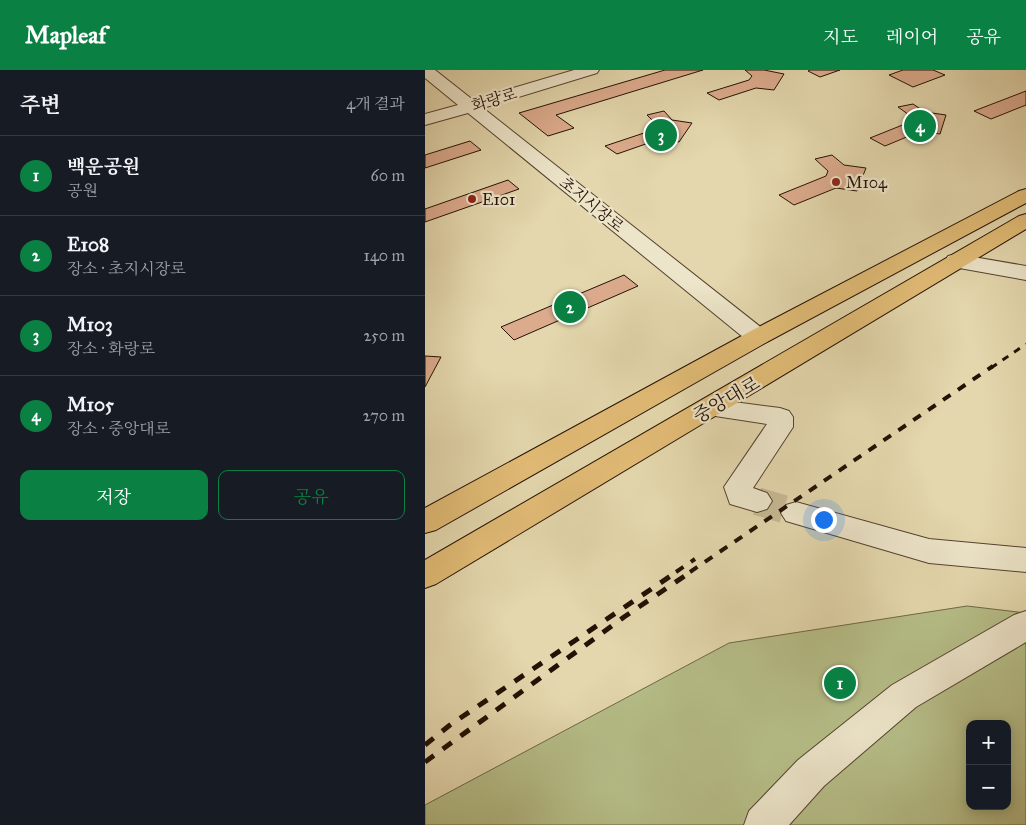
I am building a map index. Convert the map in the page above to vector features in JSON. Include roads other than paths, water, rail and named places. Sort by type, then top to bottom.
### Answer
[{"type":"main road","points":[[958,231],[1011,185],[1026,177]]},
{"type":"main road","name":"중앙대로","points":[[425,522],[758,337],[1026,195]]},
{"type":"main road","name":"중앙대로","points":[[425,575],[711,408],[1026,220]]},
{"type":"main road","points":[[956,261],[1026,235]]},
{"type":"street","name":"초지시장로","points":[[425,70],[758,337]]},
{"type":"street","name":"화랑로","points":[[425,120],[591,70]]},
{"type":"street","points":[[956,261],[1026,273]]},
{"type":"street","points":[[711,408],[780,417],[780,427],[738,487],[740,496],[757,502]]},
{"type":"street","points":[[797,513],[929,551],[1026,560]]},
{"type":"street","points":[[763,825],[811,773],[905,696],[1026,625]]},
{"type":"tunnel","points":[[757,501],[796,513]]},
{"type":"railway","points":[[991,368],[1026,344]]},
{"type":"railway","points":[[690,572],[993,366]]},
{"type":"railway","points":[[676,572],[695,559]]},
{"type":"railway","points":[[425,745],[450,725],[678,571]]},
{"type":"railway","points":[[425,762],[624,617],[692,571]]},
{"type":"place","name":"M105","points":[[920,126]]},
{"type":"place","name":"M103","points":[[661,135]]},
{"type":"place","name":"M104","points":[[836,182]]},
{"type":"place","name":"E101","points":[[472,199]]},
{"type":"place","name":"E108","points":[[570,307]]},
{"type":"place","name":"백운공원","points":[[840,683]]}]
